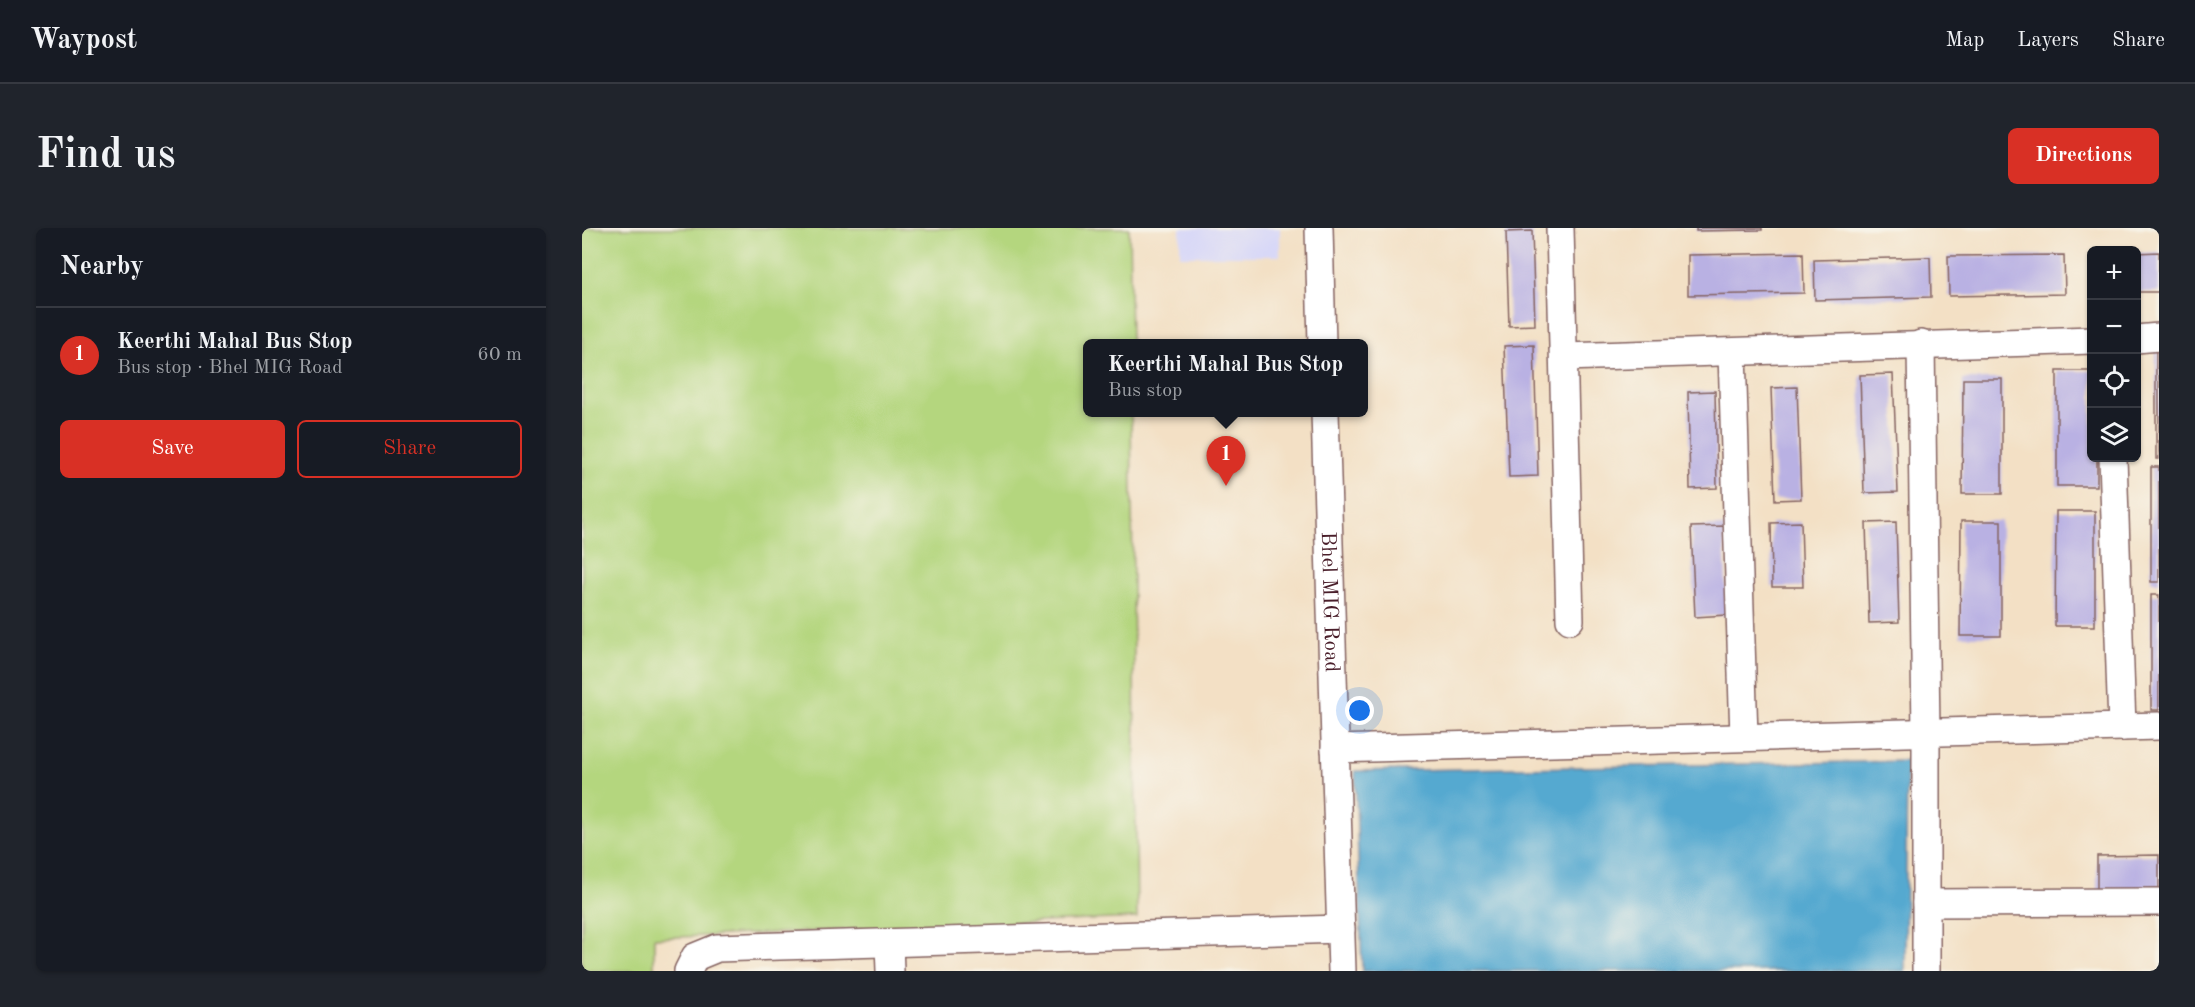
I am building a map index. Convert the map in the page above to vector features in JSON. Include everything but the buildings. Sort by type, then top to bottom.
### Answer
[{"type":"street","points":[[1319,228],[1322,339]]},
{"type":"street","points":[[1560,228],[1565,357],[1569,620]]},
{"type":"street","points":[[2141,339],[2159,338]]},
{"type":"street","points":[[1565,357],[2087,340]]},
{"type":"street","points":[[1921,344],[1926,732],[1926,971]]},
{"type":"street","points":[[1732,353],[1744,737]]},
{"type":"street","name":"Bhel MIG Road","points":[[1324,417],[1342,971]]},
{"type":"street","points":[[2113,462],[2122,727]]},
{"type":"street","points":[[1335,749],[2159,726]]},
{"type":"street","points":[[1926,903],[2159,902]]},
{"type":"street","points":[[688,971],[695,957],[717,948],[1341,929]]},
{"type":"street","points":[[889,943],[890,971]]},
{"type":"shaded area","points":[[1180,228],[1280,228],[1280,256],[1180,256]]},
{"type":"green space","points":[[582,228],[1129,228],[1131,339],[1083,339],[1083,417],[1131,417],[1137,918],[654,938],[654,971],[582,971]]},
{"type":"water","points":[[1907,761],[1905,971],[1362,971],[1355,771]]},
{"type":"place","name":"Keerthi Mahal Bus Stop","points":[[1226,486]]}]
